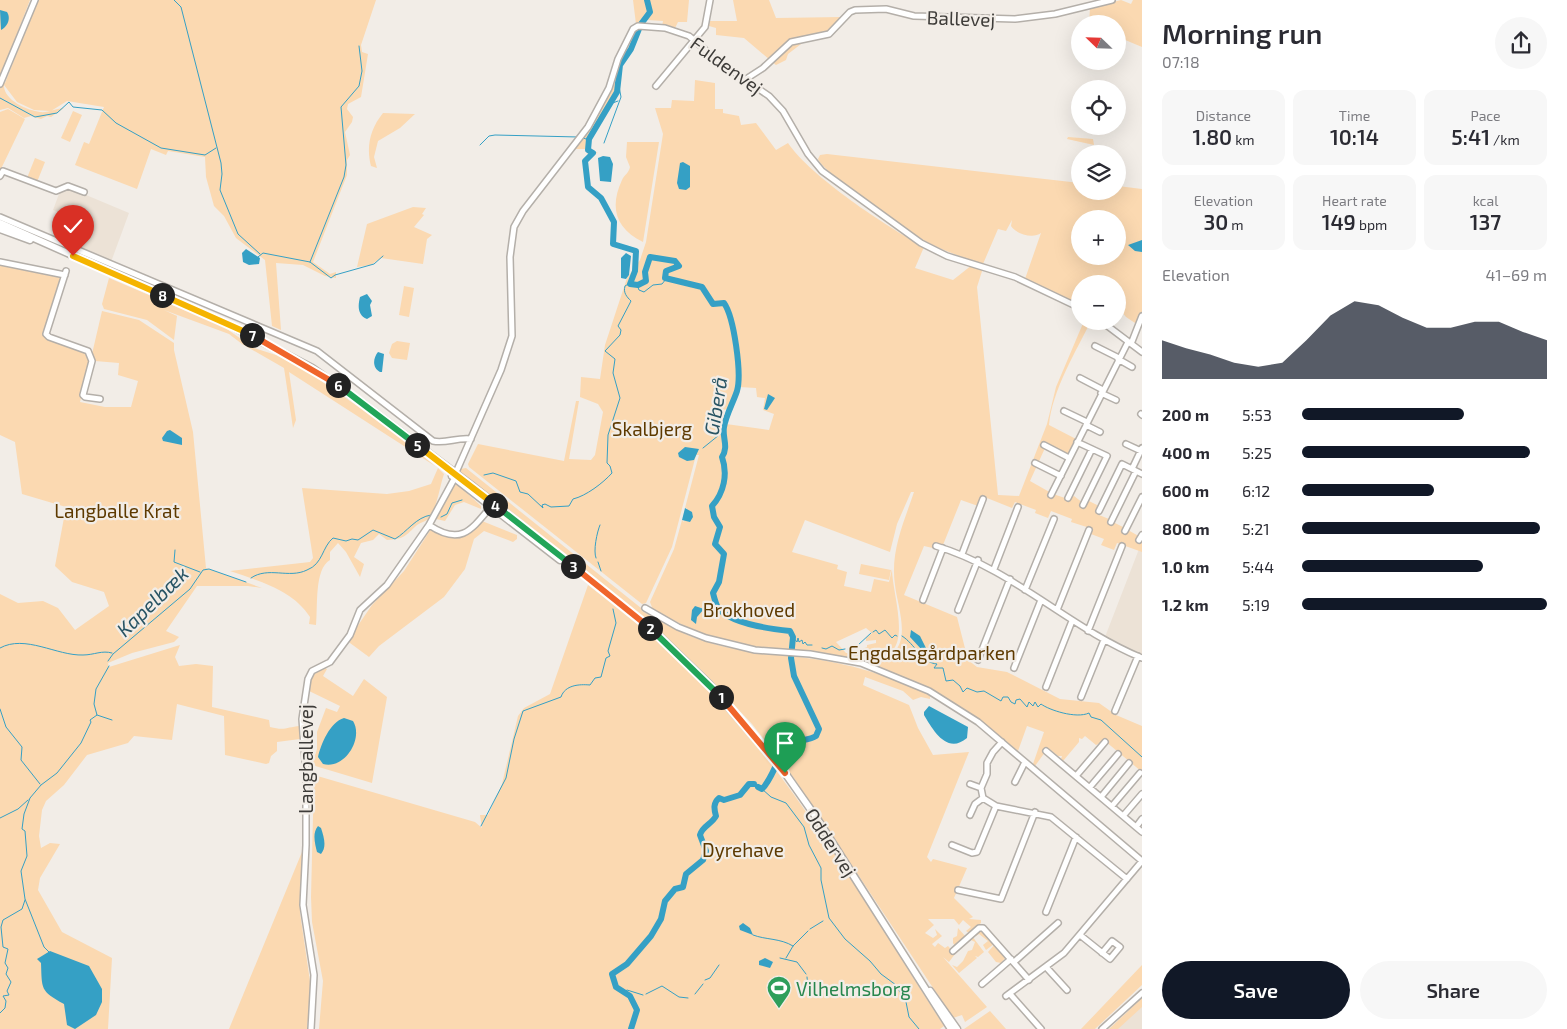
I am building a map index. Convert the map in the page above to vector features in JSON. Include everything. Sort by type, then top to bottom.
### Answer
[{"type":"main road","name":"Oddervej","points":[[0,223],[278,348],[337,384],[621,605],[681,656],[734,711],[785,773],[951,1029]]},
{"type":"main road","name":"Oddervej","points":[[0,229],[73,256]]},
{"type":"main road","name":"Oddervej","points":[[906,958],[957,1029]]},
{"type":"street","points":[[0,84],[35,0]]},
{"type":"street","points":[[656,86],[705,27],[710,0]]},
{"type":"street","name":"Ballevej","points":[[746,79],[763,68],[791,42],[829,34],[855,10],[886,9],[914,16],[1015,19],[1055,14],[1112,0]]},
{"type":"street","name":"Fuldenvej","points":[[458,470],[501,370],[512,336],[510,257],[514,227],[523,211],[588,128],[609,88],[618,59],[633,29],[641,26],[665,28],[694,39],[722,64],[746,79],[776,102],[808,154],[827,176],[921,243],[947,256],[1015,277],[1071,304]]},
{"type":"street","points":[[0,176],[3,171],[56,191],[68,186],[84,192]]},
{"type":"street","points":[[0,217],[322,354],[433,441],[443,442],[457,438],[471,439]]},
{"type":"street","points":[[0,262],[65,273],[46,334],[49,337],[88,351],[92,361],[83,395],[100,399]]},
{"type":"street","points":[[1051,496],[1118,358],[1129,343],[1142,316]]},
{"type":"street","points":[[1112,330],[1142,352]]},
{"type":"street","points":[[1095,346],[1132,366]]},
{"type":"street","points":[[1080,378],[1116,400]]},
{"type":"street","points":[[1064,411],[1100,432]]},
{"type":"street","points":[[1077,442],[1107,456],[1083,505]]},
{"type":"street","points":[[1112,522],[1141,451],[1126,444]]},
{"type":"street","points":[[1044,446],[1069,458]]},
{"type":"street","points":[[1068,498],[1092,449]]},
{"type":"street","points":[[1034,463],[1060,476]]},
{"type":"street","points":[[1099,511],[1122,464],[1142,474]]},
{"type":"street","points":[[453,481],[429,525],[447,535],[462,535],[474,526],[491,505]]},
{"type":"street","points":[[1125,531],[1142,497]]},
{"type":"street","points":[[962,554],[982,499]]},
{"type":"street","points":[[994,569],[1018,507]]},
{"type":"street","points":[[1025,590],[1054,518]]},
{"type":"street","name":"Langballevej","points":[[310,1029],[314,975],[303,905],[306,844],[306,773],[302,719],[308,679],[312,671],[330,662],[350,635],[360,610],[387,585],[429,525]]},
{"type":"street","points":[[1057,610],[1088,530]]},
{"type":"street","points":[[936,546],[978,560],[1088,631],[1140,657],[1115,711]]},
{"type":"street","points":[[1088,631],[1122,546]]},
{"type":"street","points":[[923,600],[943,548]]},
{"type":"street","points":[[958,610],[978,560]]},
{"type":"street","points":[[978,660],[1010,579]]},
{"type":"street","points":[[1014,668],[1041,600]]},
{"type":"street","points":[[645,608],[678,627],[706,638],[755,650],[787,652],[861,663],[903,678],[960,708],[1142,861],[1080,935],[1046,967],[1008,995],[1041,1029]]},
{"type":"street","points":[[1046,687],[1072,621]]},
{"type":"street","points":[[1081,697],[1104,640]]},
{"type":"street","points":[[1002,742],[992,752],[987,763],[987,774],[981,788],[983,798],[996,806],[1036,812],[1051,817],[1127,879]]},
{"type":"street","points":[[1076,776],[1105,742]]},
{"type":"street","points":[[1046,751],[1142,832]]},
{"type":"street","points":[[1090,787],[1118,754]]},
{"type":"street","points":[[1015,782],[1025,762]]},
{"type":"street","points":[[1101,797],[1129,763]]},
{"type":"street","points":[[1112,806],[1140,773]]},
{"type":"street","points":[[970,784],[981,788]]},
{"type":"street","points":[[1123,816],[1142,794]]},
{"type":"street","points":[[970,815],[975,804],[983,798]]},
{"type":"street","points":[[952,845],[972,853],[977,852],[996,806]]},
{"type":"street","points":[[958,890],[1001,899],[1036,812]]},
{"type":"street","points":[[1136,827],[1142,819]]},
{"type":"street","points":[[1046,912],[1076,837]]},
{"type":"street","points":[[982,984],[1058,923]]},
{"type":"street","points":[[952,951],[981,927],[1029,980]]},
{"type":"street","points":[[1080,935],[1102,953]]},
{"type":"street","points":[[1046,967],[1067,990]]},
{"type":"street","points":[[1102,1029],[1142,993]]},
{"type":"shaded area","points":[[67,187],[129,213],[111,262],[56,239],[63,222],[60,220],[63,214],[53,210],[59,194]]},
{"type":"shaded area","points":[[1139,549],[1142,549],[1142,655],[1105,637]]},
{"type":"shaded area","points":[[1142,1000],[1142,1029],[1109,1029]]},
{"type":"green space","points":[[0,0],[30,0],[0,78]]},
{"type":"green space","points":[[38,0],[376,0],[361,45],[362,52],[368,54],[361,97],[348,104],[347,109],[353,117],[345,132],[350,155],[347,160],[347,175],[313,262],[330,274],[336,272],[336,278],[325,276],[303,265],[276,263],[281,330],[272,326],[265,260],[236,238],[224,216],[214,206],[206,177],[205,157],[168,151],[166,155],[151,149],[137,189],[75,165],[84,142],[89,144],[104,107],[67,101],[51,111],[64,108],[51,117],[47,116],[41,119],[31,116],[24,118],[8,108],[0,110],[0,89],[3,81],[5,83]],"holes":[[[4,85],[17,102],[34,110],[50,111],[35,111],[17,104],[8,95]]]},
{"type":"green space","points":[[633,0],[689,0],[687,22],[678,22],[675,28],[662,26],[663,21],[647,20],[643,24],[636,24]]},
{"type":"green space","points":[[733,0],[769,0],[776,18],[842,17],[833,29],[827,33],[797,38],[785,44],[787,47],[796,41],[805,41],[788,54],[786,60],[776,65],[744,38],[716,35],[716,28],[709,26],[710,21],[737,21]]},
{"type":"green space","points":[[1121,0],[1131,4],[1133,0],[1142,0],[1142,47],[1126,40],[1126,15],[1090,15],[1090,8]]},
{"type":"green space","points":[[620,78],[619,93],[588,144],[589,149],[598,153],[588,155],[586,149],[575,149],[588,133],[608,92]]},
{"type":"green space","points":[[695,80],[715,83],[715,109],[723,109],[723,113],[739,116],[741,125],[756,123],[776,150],[788,143],[831,186],[890,227],[924,247],[915,268],[953,280],[972,265],[983,268],[977,287],[998,495],[1019,496],[1047,424],[1056,387],[1080,330],[1086,330],[1060,385],[1051,412],[1049,425],[1076,439],[1068,456],[1045,448],[1030,481],[1053,494],[1068,499],[1074,496],[1083,503],[1087,500],[1097,505],[1099,515],[1109,519],[1109,525],[1113,522],[1123,527],[1125,534],[1128,530],[1142,538],[1142,552],[1117,543],[1114,550],[1101,545],[1104,539],[1091,534],[1093,529],[1071,522],[1072,519],[1051,511],[1048,518],[1035,513],[1036,510],[1015,502],[1012,508],[982,496],[978,506],[961,500],[941,550],[924,546],[904,595],[957,617],[968,660],[977,667],[1007,672],[1060,699],[1099,703],[1116,715],[1142,726],[1142,772],[1105,741],[1096,745],[1085,736],[1082,739],[1079,738],[1079,742],[1063,761],[1061,759],[1062,756],[1058,756],[1048,748],[1035,766],[1033,764],[1044,732],[1027,726],[1018,751],[974,716],[948,699],[912,681],[863,662],[872,653],[880,651],[894,652],[899,646],[902,629],[895,585],[894,561],[902,526],[914,492],[911,492],[897,524],[890,552],[805,520],[792,552],[838,565],[837,569],[847,572],[844,586],[871,592],[874,579],[889,582],[892,569],[899,622],[897,642],[893,650],[871,650],[861,661],[862,649],[867,647],[867,645],[876,643],[876,640],[866,641],[866,638],[872,633],[866,628],[836,642],[846,653],[859,653],[856,660],[813,651],[749,647],[703,635],[653,610],[650,602],[674,549],[682,520],[684,522],[687,508],[685,508],[699,455],[696,455],[672,547],[646,603],[642,604],[469,467],[468,464],[478,444],[564,461],[576,401],[579,401],[569,459],[591,460],[595,455],[603,412],[598,404],[580,397],[581,377],[600,379],[605,345],[627,278],[640,260],[646,242],[663,134],[655,108],[671,108],[672,100],[694,101]],"holes":[[[739,387],[756,388],[757,397],[765,398],[763,410],[774,414],[769,430],[726,424],[729,413],[717,416],[713,412],[733,408]]]},
{"type":"green space","points":[[8,109],[25,119],[0,171],[0,112]]},
{"type":"green space","points":[[73,111],[82,115],[70,142],[61,138]]},
{"type":"green space","points":[[383,113],[415,114],[400,128],[378,141],[374,157],[377,168],[371,166],[369,145],[375,125]]},
{"type":"green space","points":[[1068,137],[1093,139],[1094,145],[1067,139]]},
{"type":"green space","points":[[627,142],[659,142],[643,242],[626,231],[621,224],[616,208],[618,190],[630,167],[626,157]]},
{"type":"green space","points":[[827,154],[1071,182],[1071,200],[1126,200],[1126,187],[1142,189],[1142,312],[1138,325],[1126,317],[1126,275],[1071,275],[1071,302],[1025,279],[1041,233],[1029,236],[1021,233],[1013,229],[1011,226],[1012,220],[1006,231],[998,229],[983,264],[929,243],[905,228],[835,176],[818,159],[820,155]]},
{"type":"green space","points":[[35,158],[45,162],[37,182],[27,178]]},
{"type":"green space","points":[[413,207],[426,208],[422,214],[424,215],[414,227],[432,235],[427,239],[423,264],[381,258],[371,265],[357,267],[367,224]]},
{"type":"green space","name":"Langballe Krat","points":[[0,264],[61,277],[44,332],[46,338],[86,353],[90,360],[80,402],[105,407],[131,407],[138,381],[118,375],[119,363],[95,361],[92,354],[102,311],[139,320],[174,343],[193,432],[206,568],[262,588],[248,586],[197,586],[166,631],[179,637],[174,642],[132,653],[108,663],[109,667],[180,645],[175,657],[179,666],[196,664],[213,666],[212,707],[269,720],[270,727],[283,729],[300,726],[300,739],[277,742],[277,751],[271,756],[269,763],[266,764],[225,755],[224,716],[177,704],[172,740],[134,736],[128,743],[87,755],[64,785],[46,801],[42,810],[39,836],[41,848],[50,843],[60,844],[40,878],[38,890],[62,932],[112,958],[108,1029],[0,1029],[0,594],[18,603],[43,601],[58,608],[75,630],[109,606],[104,592],[72,582],[55,566],[66,507],[22,494],[15,442],[0,435]]},
{"type":"green space","points":[[109,278],[224,327],[254,348],[276,355],[308,372],[385,425],[435,466],[289,372],[296,420],[293,428],[284,368],[242,344],[229,334],[164,310],[177,316],[174,340],[147,320],[104,309],[102,304]]},
{"type":"green space","points":[[404,286],[414,288],[409,317],[399,315]]},
{"type":"green space","points":[[397,341],[410,343],[407,360],[392,358],[389,353],[392,344]]},
{"type":"green space","points":[[438,468],[444,474],[436,505],[431,516],[401,538],[387,540],[379,534],[373,540],[361,543],[354,557],[364,564],[360,577],[346,552],[338,543],[330,552],[330,560],[321,571],[319,580],[316,625],[309,624],[310,617],[303,608],[285,593],[230,571],[310,562],[313,558],[302,488],[387,494],[409,491],[431,484]]},
{"type":"green space","points":[[466,468],[641,608],[642,611],[678,630],[701,640],[729,648],[814,659],[860,668],[901,682],[930,695],[930,699],[921,697],[913,700],[903,691],[865,677],[863,685],[909,705],[918,728],[933,755],[969,752],[927,857],[931,862],[933,859],[967,868],[954,898],[973,917],[969,919],[981,920],[981,923],[969,933],[966,931],[971,927],[963,920],[959,925],[954,919],[928,919],[934,925],[925,933],[933,938],[937,935],[935,929],[942,936],[932,944],[935,947],[938,943],[945,948],[948,946],[955,954],[949,962],[943,957],[987,1007],[965,1022],[962,1015],[953,1018],[794,778],[752,724],[700,669],[647,620],[459,473],[460,469]]},
{"type":"green space","points":[[455,482],[481,506],[481,509],[464,502],[455,505],[445,521],[436,519]]},
{"type":"green space","points":[[482,521],[517,535],[517,539],[513,542],[484,531],[474,539],[465,569],[444,597],[379,646],[369,657],[350,643],[348,640],[372,605],[404,571],[431,529],[452,537],[458,537],[470,532]]},
{"type":"green space","points":[[861,564],[891,570],[889,580],[859,574]]},
{"type":"green space","name":"Dyrehave","points":[[588,585],[683,662],[731,714],[765,756],[828,844],[944,1026],[940,1029],[319,1029],[323,981],[312,922],[311,897],[314,775],[475,822],[482,828],[480,815],[488,815],[502,784],[518,716],[524,708],[550,694]]},
{"type":"green space","points":[[325,668],[327,669],[323,676],[353,696],[364,679],[387,697],[372,783],[312,765],[317,749],[317,732],[326,708],[337,712],[340,706],[307,690],[312,675]]},
{"type":"green space","points":[[302,852],[300,913],[311,988],[307,1029],[229,1029]]},
{"type":"green space","points":[[958,928],[966,937],[955,946],[953,938],[957,936]]},
{"type":"green space","points":[[980,930],[994,944],[986,950],[983,945],[988,941],[979,934],[976,936],[974,934]]},
{"type":"green space","points":[[972,936],[984,952],[978,957],[975,956],[977,958],[959,973],[952,965],[957,967],[963,961],[968,951],[972,950],[975,942],[969,939]]},
{"type":"green space","points":[[995,944],[1006,957],[1001,963],[996,962],[988,952]]},
{"type":"green space","points":[[1142,965],[1142,985],[1095,1029],[1081,1029]]},
{"type":"green space","points":[[1142,998],[1142,1007],[1118,1029],[1109,1029]]},
{"type":"green space","points":[[990,1011],[1006,1029],[964,1029]]},
{"type":"water","points":[[0,10],[7,12],[9,17],[7,24],[1,30]]},
{"type":"water","points":[[603,156],[610,157],[613,164],[611,182],[600,181],[598,158]]},
{"type":"water","points":[[683,162],[690,166],[690,187],[686,190],[679,189],[677,183],[680,163]]},
{"type":"water","points":[[1142,240],[1142,252],[1135,251],[1128,245]]},
{"type":"water","points":[[246,249],[260,258],[259,264],[249,265],[243,262],[242,253]]},
{"type":"water","points":[[626,253],[631,256],[629,275],[626,279],[621,278],[621,258]]},
{"type":"water","points":[[367,294],[372,301],[370,305],[372,316],[367,319],[361,315],[359,306],[360,297]]},
{"type":"water","points":[[378,352],[384,354],[382,372],[377,370],[374,360]]},
{"type":"water","points":[[768,394],[775,398],[767,410],[764,409]]},
{"type":"water","points":[[170,430],[182,438],[182,445],[163,441],[162,438]]},
{"type":"water","points":[[685,447],[699,449],[694,460],[687,461],[679,457],[678,453]]},
{"type":"water","points":[[685,508],[692,512],[693,517],[690,522],[682,520]]},
{"type":"water","points":[[695,606],[704,609],[697,617],[696,624],[691,620],[692,610]]},
{"type":"water","points":[[911,630],[920,636],[927,650],[922,650],[910,637]]},
{"type":"water","points":[[929,706],[968,727],[967,738],[960,743],[953,744],[941,738],[924,715]]},
{"type":"water","points":[[344,718],[353,721],[356,728],[354,744],[345,758],[331,765],[323,764],[318,757],[321,746],[334,724]]},
{"type":"water","points":[[318,826],[321,828],[324,842],[321,854],[317,852],[315,842],[315,832]]},
{"type":"water","points":[[743,923],[750,928],[753,935],[740,930],[739,926]]},
{"type":"water","points":[[50,951],[89,966],[102,989],[102,1002],[96,1015],[75,1029],[67,1025],[64,1004],[50,996],[42,984],[41,963],[37,959]]},
{"type":"water","points":[[765,958],[773,962],[770,968],[759,965],[759,961]]},
{"type":"waterway","points":[[174,0],[181,7],[221,163],[220,190],[238,234],[260,254]]},
{"type":"waterway","name":"Giberå","points":[[647,0],[650,12],[641,24],[631,49],[620,65],[617,92],[589,139],[588,150],[593,153],[585,161],[588,187],[601,198],[614,222],[613,244],[636,251],[635,271],[630,284],[638,285],[646,281],[645,272],[650,257],[675,261],[679,266],[666,271],[665,278],[702,287],[713,304],[724,303],[731,320],[738,359],[738,383],[724,427],[725,449],[722,457],[725,470],[724,483],[712,506],[714,517],[720,527],[715,544],[724,554],[719,582],[713,593],[718,608],[732,618],[752,625],[790,631],[793,637],[791,658],[794,676],[819,729],[816,736],[790,745],[782,754],[766,784],[762,789],[758,787]]},
{"type":"waterway","points":[[310,262],[344,177],[346,165],[341,107],[359,86],[362,71],[359,46]]},
{"type":"waterway","points":[[604,143],[621,97],[618,81]]},
{"type":"waterway","points":[[0,98],[35,117],[57,113],[69,102],[73,107],[102,110],[116,123],[161,148],[205,155],[216,148]]},
{"type":"waterway","name":"Giberå","points":[[610,104],[618,101]]},
{"type":"waterway","points":[[480,145],[489,136],[495,135],[578,137]]},
{"type":"waterway","name":"Giberå","points":[[583,138],[589,140]]},
{"type":"waterway","points":[[258,257],[263,253],[310,262],[331,278],[335,275],[374,264],[383,256]]},
{"type":"waterway","points":[[637,285],[639,290],[644,292],[653,285],[662,284],[666,279]]},
{"type":"waterway","name":"Kapelbæk","points":[[484,475],[493,473],[516,481],[520,492],[528,494],[543,508],[542,505],[545,504],[551,507],[569,506],[573,499],[594,489],[612,473],[607,463],[608,435],[620,398],[613,373],[615,359],[605,351],[620,335],[621,330],[618,326],[631,301],[625,291],[625,286],[630,283]]},
{"type":"waterway","points":[[703,448],[724,431]]},
{"type":"waterway","name":"Kapelbæk","points":[[441,517],[447,514],[452,503],[462,500]]},
{"type":"waterway","name":"Kapelbæk","points":[[251,578],[264,573],[293,573],[307,570],[316,564],[333,538],[346,541],[358,540],[373,530],[395,539],[416,522],[431,515]]},
{"type":"waterway","points":[[596,558],[595,546],[600,525]]},
{"type":"waterway","points":[[175,550],[174,562],[200,572]]},
{"type":"waterway","points":[[598,562],[601,571]]},
{"type":"waterway","name":"Kapelbæk","points":[[108,661],[113,654],[190,589],[203,570],[209,569],[246,582]]},
{"type":"waterway","points":[[481,826],[506,778],[514,739],[523,711],[561,697],[569,688],[577,685],[590,685],[595,678],[601,677],[606,658],[610,656],[608,651],[616,623],[613,609]]},
{"type":"waterway","points":[[873,632],[876,630],[879,634],[885,630],[892,638],[895,635],[897,636]]},
{"type":"waterway","points":[[848,649],[857,646],[871,633]]},
{"type":"waterway","points":[[902,636],[923,657],[937,664],[934,668],[943,668],[946,681],[953,680],[960,686],[963,692],[967,688],[977,692],[984,691],[1001,701],[1003,697],[1008,697],[1015,704],[1016,700],[1020,699],[1027,707],[1029,702],[1033,706],[1035,702],[1038,707],[1041,704],[1063,713],[1077,715],[1089,713],[1091,717],[1101,720],[1142,757]]},
{"type":"waterway","points":[[793,637],[797,642],[798,638],[799,642],[802,640],[803,644],[805,642],[807,645],[812,645]]},
{"type":"waterway","points":[[0,648],[20,643],[73,654],[112,653]]},
{"type":"waterway","points":[[822,648],[826,649],[832,646],[839,650],[845,649]]},
{"type":"waterway","name":"Kapelbæk","points":[[49,952],[44,947],[25,899],[21,871],[27,856],[25,831],[22,829],[24,814],[30,798],[41,785],[57,773],[81,743],[91,722],[90,720],[97,715],[94,704],[96,689],[109,666]]},
{"type":"waterway","points":[[0,709],[6,727],[22,747],[21,760],[40,784]]},
{"type":"waterway","points":[[97,715],[112,720]]},
{"type":"waterway","name":"Giberå","points":[[631,1029],[637,1010],[630,996],[616,987],[612,974],[627,964],[651,936],[661,919],[665,901],[675,889],[683,887],[686,874],[703,860],[706,851],[700,835],[703,829],[716,816],[714,806],[717,800],[719,798],[724,800],[740,795],[749,784],[754,784]]},
{"type":"waterway","points":[[762,789],[771,797],[786,803],[804,827],[809,845],[821,868],[821,880],[829,918],[845,939],[870,961],[881,974],[896,985],[906,1002],[909,1017],[919,1029]]},
{"type":"waterway","points":[[0,818],[18,809],[28,800]]},
{"type":"waterway","name":"Kapelbæk","points":[[0,1013],[5,1008],[6,1001],[3,996],[9,995],[7,991],[11,982],[6,974],[8,968],[5,963],[8,949],[3,947],[1,927],[3,920],[22,909],[25,900]]},
{"type":"waterway","points":[[810,929],[823,921]]},
{"type":"waterway","points":[[786,958],[793,946],[808,931]]},
{"type":"waterway","points":[[753,935],[793,946]]},
{"type":"waterway","points":[[780,958],[797,962],[806,974]]},
{"type":"waterway","points":[[705,980],[710,978],[719,965]]},
{"type":"waterway","points":[[807,977],[808,987]]},
{"type":"waterway","points":[[695,994],[703,984]]},
{"type":"waterway","points":[[646,994],[662,986],[679,997],[688,998]]},
{"type":"waterway","points":[[624,992],[627,990],[643,995]]},
{"type":"place","name":"Vilhelmsborg","points":[[779,1009]]},
{"type":"route","points":[[73,256],[254,336],[278,348],[337,384],[471,485],[654,631],[709,684],[785,773]]},
{"type":"park label","name":"Skalbjerg","points":[[652,428]]},
{"type":"park label","name":"Brokhoved","points":[[749,609]]},
{"type":"park label","name":"Engdalsgårdparken","points":[[932,652]]}]
